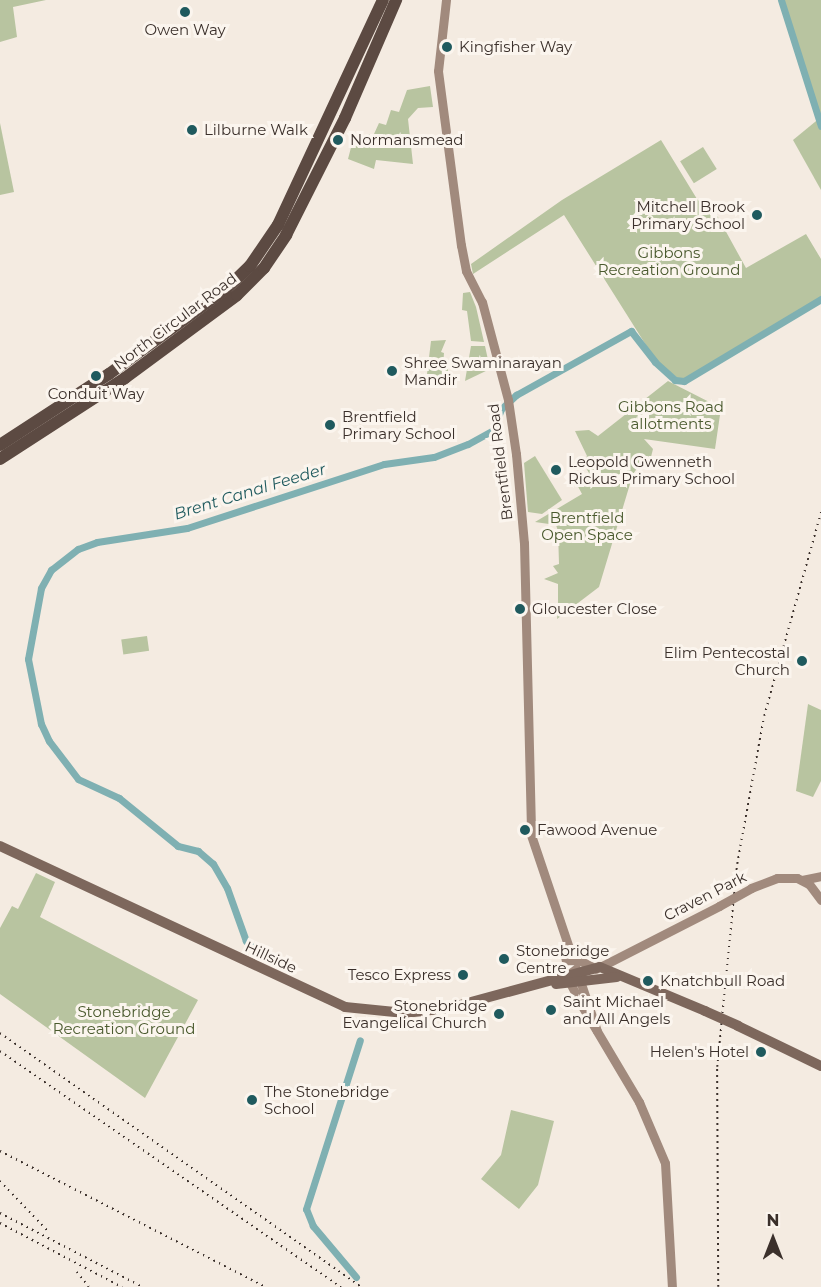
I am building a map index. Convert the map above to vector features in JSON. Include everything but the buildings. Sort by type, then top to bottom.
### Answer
[{"type":"highway","name":"North Circular Road","points":[[0,445],[118,368],[226,289],[250,266],[278,225],[382,0]]},
{"type":"highway","name":"North Circular Road","points":[[0,459],[124,378],[237,296],[264,268],[285,235],[345,118],[396,0]]},
{"type":"main road","name":"Hillside","points":[[0,846],[345,1007],[381,1012],[429,1011],[574,978]]},
{"type":"main road","name":"Craven Park","points":[[574,978],[598,968]]},
{"type":"main road","points":[[598,968],[705,1011],[821,1066]]},
{"type":"main road","points":[[574,978],[603,976],[626,978]]},
{"type":"street","name":"Brentfield Road","points":[[446,0],[438,71],[461,245],[466,271],[482,302],[509,402],[524,543],[531,835],[574,978]]},
{"type":"street","name":"Craven Park","points":[[598,968],[751,888],[777,878],[802,880],[821,876]]},
{"type":"street","points":[[802,880],[821,900]]},
{"type":"street","name":"Brentfield Road","points":[[559,925],[571,956],[574,978]]},
{"type":"street","points":[[571,956],[598,968]]},
{"type":"street","points":[[574,978],[597,1030],[639,1102],[662,1154],[669,1181],[672,1287]]},
{"type":"green space","points":[[0,0],[46,0],[13,7],[17,37],[0,42]]},
{"type":"green space","points":[[783,0],[821,0],[821,117],[812,94]]},
{"type":"green space","points":[[430,86],[433,107],[418,108],[408,119],[413,164],[376,160],[374,169],[348,159],[354,136],[374,134],[379,123],[386,125],[391,110],[399,112],[407,90]]},
{"type":"green space","points":[[821,117],[821,190],[793,140]]},
{"type":"green space","points":[[0,123],[14,192],[0,195]]},
{"type":"green space","name":"Gibbons Recreation Ground","points":[[661,140],[697,199],[702,204],[708,199],[746,268],[806,234],[821,259],[821,301],[685,384],[656,361],[564,215],[473,274],[471,264],[562,200]]},
{"type":"green space","points":[[703,147],[717,169],[694,183],[680,161]]},
{"type":"green space","points":[[470,292],[484,342],[471,341],[467,311],[462,310],[463,293]]},
{"type":"green space","points":[[446,340],[441,352],[444,353],[443,366],[448,367],[448,378],[427,374],[431,341]]},
{"type":"green space","points":[[471,346],[485,346],[490,369],[465,381]]},
{"type":"green space","points":[[668,381],[721,408],[715,449],[644,439],[653,449],[651,457],[644,459],[633,474],[599,587],[557,619],[558,609],[553,605],[558,603],[558,584],[544,579],[558,573],[553,566],[559,564],[558,531],[556,525],[535,522],[582,494],[575,481],[589,473],[583,463],[587,456],[575,431],[589,430],[598,436]]},
{"type":"green space","points":[[535,456],[562,500],[542,514],[528,512],[524,463]]},
{"type":"green space","points":[[147,636],[149,651],[123,654],[121,640]]},
{"type":"green space","points":[[808,704],[821,710],[821,781],[813,797],[796,791]]},
{"type":"green space","name":"Stonebridge Recreation Ground","points":[[36,873],[55,882],[40,917],[198,1000],[145,1098],[0,994],[0,928],[12,906],[18,909]]},
{"type":"green space","points":[[511,1110],[554,1121],[538,1185],[519,1209],[481,1179],[501,1155]]},
{"type":"waterway","name":"Brent Canal Feeder","points":[[781,0],[821,126]]},
{"type":"waterway","name":"Brent Canal Feeder","points":[[283,966],[260,955],[246,941],[227,888],[213,864],[198,851],[178,846],[119,798],[78,779],[49,741],[41,724],[28,659],[41,588],[51,570],[78,549],[97,542],[187,528],[384,464],[434,457],[468,444],[493,430],[501,409],[516,395],[631,331],[655,362],[675,380],[684,381],[821,299]]},
{"type":"waterway","name":"Brent Canal Feeder","points":[[356,1277],[313,1226],[306,1209],[360,1040]]},
{"type":"railway","points":[[718,1287],[717,1067],[737,864],[764,716],[821,512]]},
{"type":"railway","points":[[0,1033],[361,1287]]},
{"type":"railway","points":[[0,1051],[341,1287]]},
{"type":"railway","points":[[0,1151],[266,1287]]},
{"type":"railway","points":[[0,1181],[48,1231]]},
{"type":"railway","points":[[0,1213],[143,1287]]},
{"type":"railway","points":[[0,1223],[122,1287]]},
{"type":"railway","points":[[77,1272],[89,1287]]},
{"type":"place","name":"Owen Way","points":[[185,12]]},
{"type":"place","name":"Kingfisher Way","points":[[447,47]]},
{"type":"place","name":"Lilburne Walk","points":[[192,130]]},
{"type":"place","name":"Normansmead","points":[[338,140]]},
{"type":"place","name":"Mitchell Brook Primary School","points":[[757,215]]},
{"type":"place","name":"Shree Swaminarayan Mandir","points":[[392,371]]},
{"type":"place","name":"Conduit Way","points":[[96,376]]},
{"type":"place","name":"Brentfield Primary School","points":[[330,425]]},
{"type":"place","name":"Leopold Gwenneth Rickus Primary School","points":[[556,470]]},
{"type":"place","name":"Gloucester Close","points":[[520,609]]},
{"type":"place","name":"Elim Pentecostal Church","points":[[802,661]]},
{"type":"place","name":"Fawood Avenue","points":[[525,830]]},
{"type":"place","name":"Stonebridge Centre","points":[[504,959]]},
{"type":"place","name":"Tesco Express","points":[[463,975]]},
{"type":"place","name":"Knatchbull Road","points":[[648,981]]},
{"type":"place","name":"Saint Michael and All Angels","points":[[551,1010]]},
{"type":"place","name":"Stonebridge Evangelical Church","points":[[499,1014]]},
{"type":"place","name":"Helen's Hotel","points":[[761,1052]]},
{"type":"place","name":"The Stonebridge School","points":[[252,1100]]},
{"type":"park label","name":"Gibbons Road allotments","points":[[671,414]]},
{"type":"park label","name":"Brentfield Open Space","points":[[587,526]]}]
